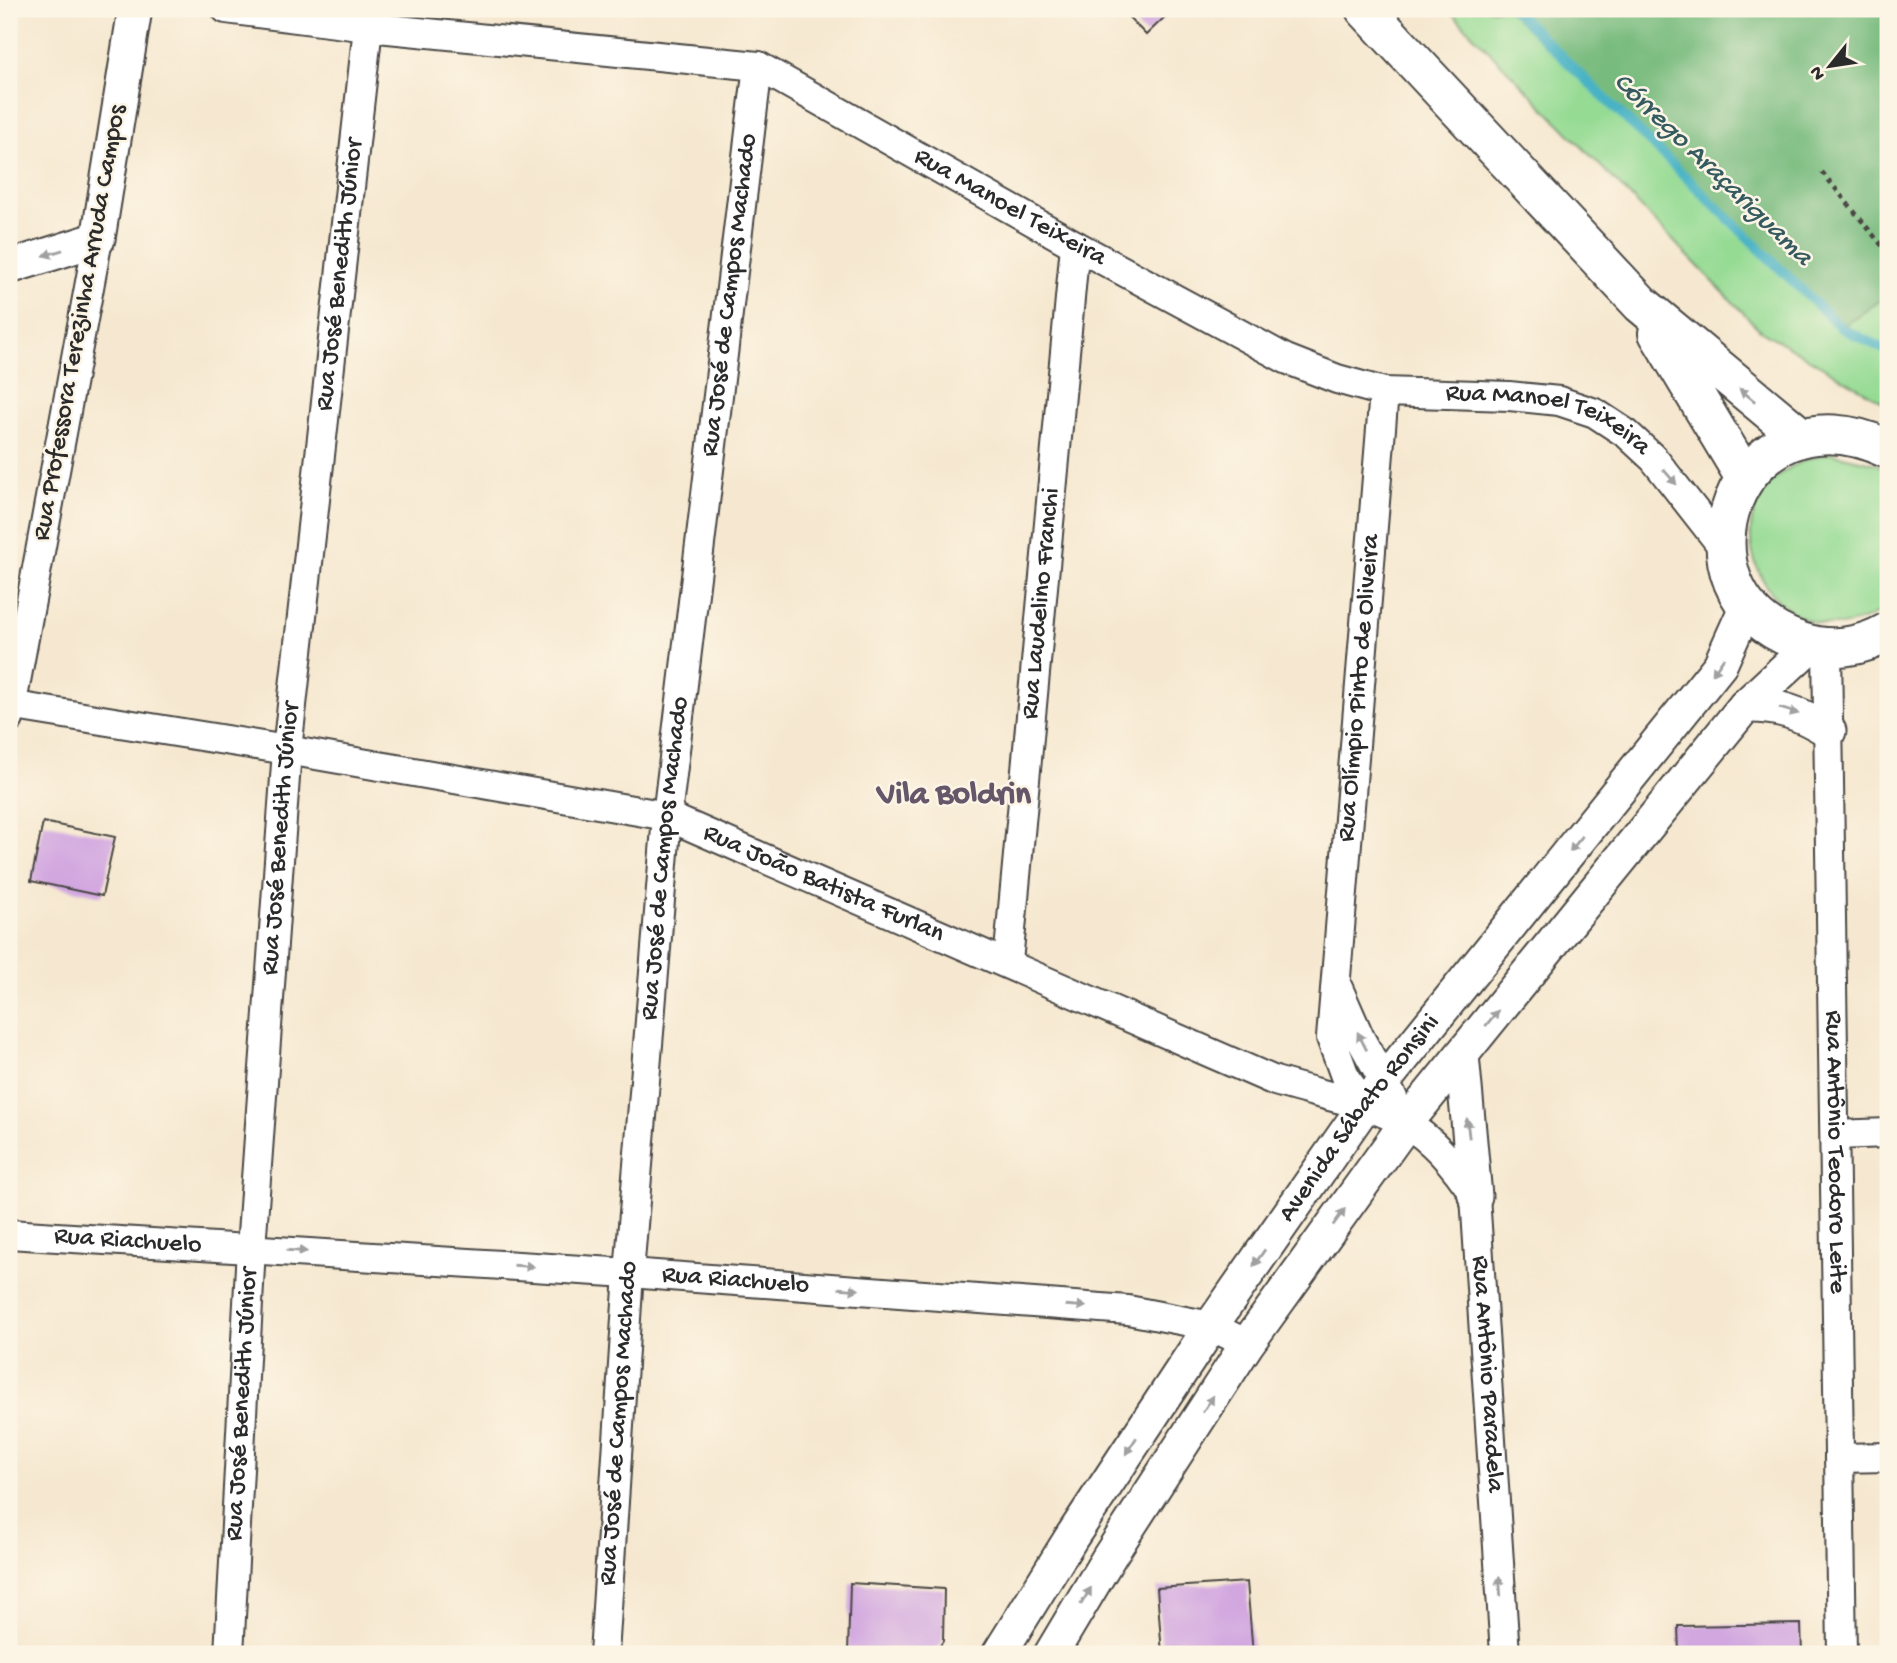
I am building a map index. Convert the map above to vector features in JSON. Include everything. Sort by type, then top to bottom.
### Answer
[{"type":"main road","points":[[1365,9],[1641,304],[1801,437]]},
{"type":"main road","points":[[1641,304],[1745,478]]},
{"type":"main road","points":[[1888,448],[1860,437],[1831,433],[1801,437],[1769,453],[1745,478],[1728,513],[1726,551],[1737,588],[1747,605],[1765,623],[1787,638],[1819,647],[1852,646],[1888,632]]},
{"type":"street","name":"Rua Professora Terezinha Arruda Campos","points":[[10,710],[98,239],[135,9]]},
{"type":"street","name":"Rua Manoel Teixeira","points":[[226,9],[368,27],[758,66],[1075,245],[1286,359],[1337,379],[1384,392],[1522,397],[1559,401],[1595,413],[1627,434],[1654,458],[1726,551]]},
{"type":"street","name":"Rua José Benedith Júnior","points":[[229,1654],[251,1248],[287,750],[368,27]]},
{"type":"street","name":"Rua José de Campos Machado","points":[[604,1654],[629,1273],[667,816],[758,66]]},
{"type":"street","points":[[9,267],[98,239]]},
{"type":"street","name":"Rua Laudelino Franchi","points":[[1008,962],[1075,245]]},
{"type":"street","name":"Rua Olímpio Pinto de Oliveira","points":[[1384,392],[1337,985],[1375,1093],[1407,1122]]},
{"type":"street","name":"Avenida Sábato Ronsini","points":[[999,1654],[1071,1538],[1211,1326],[1375,1093],[1720,665],[1747,605]]},
{"type":"street","name":"Avenida Sábato Ronsini","points":[[1051,1654],[1109,1557],[1247,1344],[1407,1122],[1745,706],[1819,647]]},
{"type":"street","name":"Rua Antônio Teodoro Leite","points":[[1819,647],[1829,731],[1842,1654]]},
{"type":"street","points":[[1745,706],[1790,710],[1829,731]]},
{"type":"street","name":"Rua João Batista Furlan","points":[[10,710],[287,750],[667,816],[1008,962],[1275,1081],[1375,1093]]},
{"type":"street","points":[[1462,1055],[1475,1196]]},
{"type":"street","points":[[1407,1122],[1448,1157],[1475,1196]]},
{"type":"street","points":[[1835,1135],[1888,1133]]},
{"type":"street","name":"Rua Antônio Paradela","points":[[1475,1196],[1505,1654]]},
{"type":"street","name":"Rua Riachuelo","points":[[9,1234],[629,1273],[1128,1310],[1211,1326],[1247,1344]]},
{"type":"street","points":[[1839,1458],[1888,1457]]},
{"type":"street","points":[[1071,1538],[1109,1557]]},
{"type":"path","points":[[1822,172],[1888,253]]},
{"type":"green space","points":[[1448,9],[1888,9],[1888,405],[1760,330]]},
{"type":"green space","points":[[1507,9],[1888,9],[1888,192],[1882,194],[1888,205],[1888,295],[1841,328]]},
{"type":"green space","points":[[1830,453],[1877,464],[1888,473],[1888,606],[1847,624],[1810,621],[1780,602],[1759,572],[1751,537],[1758,502],[1783,472]]},
{"type":"building","points":[[1121,9],[1173,9],[1146,35]]},
{"type":"building","points":[[43,822],[115,837],[102,896],[31,881]]},
{"type":"building","points":[[1247,1582],[1253,1654],[1162,1654],[1157,1588]]},
{"type":"building","points":[[850,1583],[944,1589],[943,1641],[935,1654],[848,1654]]},
{"type":"building","points":[[1801,1624],[1802,1654],[1679,1654],[1678,1626]]},
{"type":"waterway","name":"Córrego Araçariguama","points":[[1513,9],[1841,328],[1888,351]]},
{"type":"district","name":"Vila Boldrin","points":[[954,796]]}]
